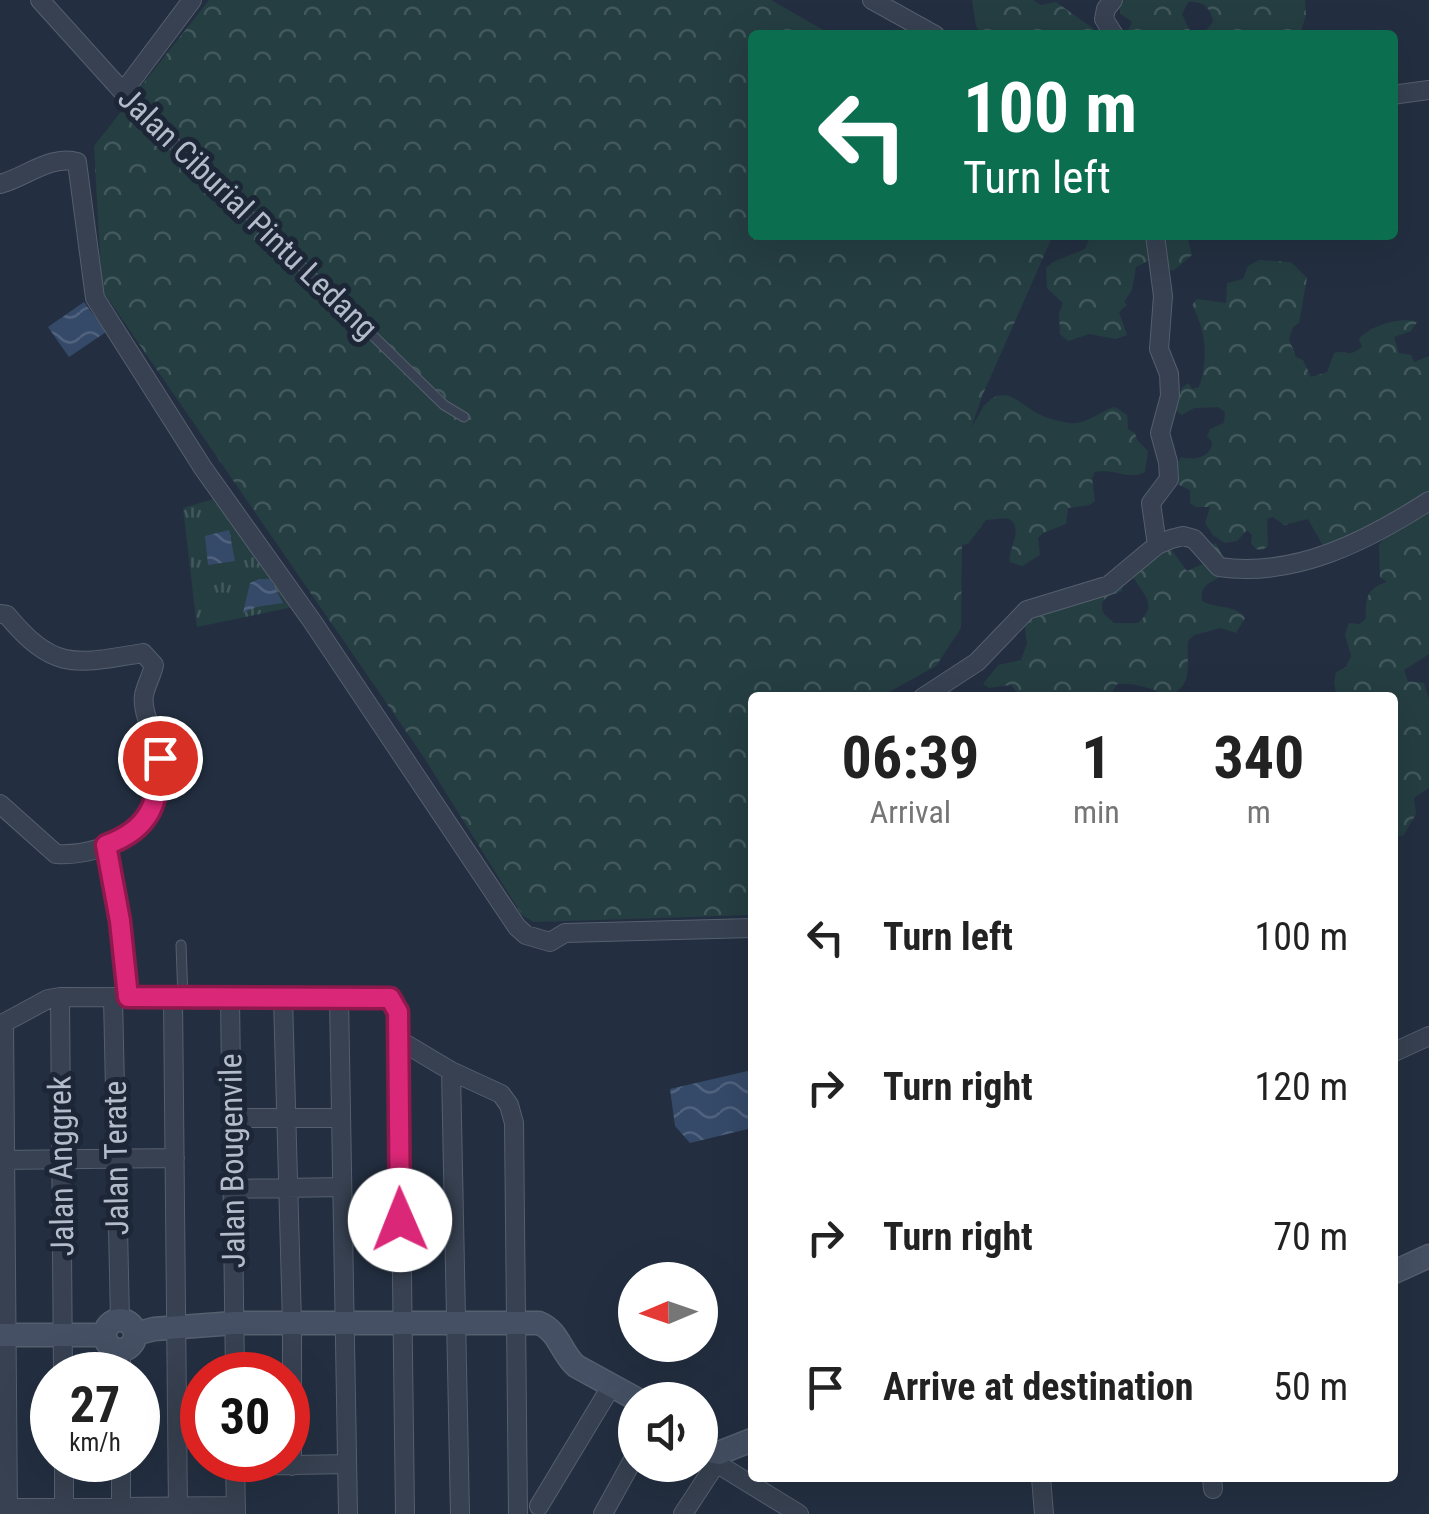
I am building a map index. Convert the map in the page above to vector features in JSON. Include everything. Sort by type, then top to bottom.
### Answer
[{"type":"street","name":"Jalan Ciburial Pintu Ledang","points":[[40,0],[122,92]]},
{"type":"street","points":[[122,92],[192,0]]},
{"type":"street","points":[[872,0],[926,30]]},
{"type":"street","points":[[1111,30],[1104,19],[1113,0]]},
{"type":"street","points":[[1398,94],[1429,90]]},
{"type":"street","points":[[0,184],[60,161],[77,162],[95,298],[203,468],[312,621],[516,928],[550,942],[566,932],[748,928]]},
{"type":"street","points":[[1156,240],[1163,296],[1159,349],[1169,374],[1170,396],[1160,433],[1169,479],[1151,503],[1157,545]]},
{"type":"street","points":[[931,692],[977,662],[1027,610],[1109,585],[1157,545],[1171,539],[1190,537],[1219,567],[1282,568],[1346,546],[1429,501]]},
{"type":"street","points":[[0,614],[7,615],[26,638],[53,657],[83,662],[143,653],[154,665],[144,695],[160,758],[157,802],[144,822],[106,845],[78,854],[56,854],[0,804]]},
{"type":"street","name":"Jalan Terate","points":[[106,845],[120,921],[116,1158],[120,1352]]},
{"type":"street","name":"Jalan Anggrek","points":[[60,996],[63,1352]]},
{"type":"street","points":[[235,1482],[236,1510],[6,1510],[2,1025],[48,998],[390,998],[398,1012],[399,1040],[405,1514]]},
{"type":"street","points":[[178,998],[174,1158],[178,1510]]},
{"type":"street","name":"Jalan Bougenvile","points":[[230,998],[235,1352]]},
{"type":"street","points":[[283,998],[292,1352]]},
{"type":"street","points":[[339,998],[348,1514]]},
{"type":"street","points":[[1398,1050],[1429,1036]]},
{"type":"street","points":[[399,1040],[451,1071],[501,1094],[514,1123],[518,1514]]},
{"type":"street","points":[[451,1071],[460,1514]]},
{"type":"street","points":[[231,1118],[340,1118]]},
{"type":"street","points":[[3,1160],[174,1158]]},
{"type":"street","points":[[231,1189],[342,1187]]},
{"type":"street","points":[[1398,1270],[1429,1256]]},
{"type":"street","points":[[4,1335],[120,1335],[235,1323],[514,1322],[546,1325],[568,1359],[618,1388]]},
{"type":"street","points":[[539,1506],[612,1385]]},
{"type":"street","points":[[718,1453],[748,1442]]},
{"type":"street","points":[[718,1458],[774,1507],[799,1514]]},
{"type":"street","points":[[310,1465],[347,1464]]},
{"type":"street","points":[[64,1482],[64,1511]]},
{"type":"street","points":[[120,1482],[120,1511]]},
{"type":"street","points":[[604,1514],[621,1482]]},
{"type":"street","points":[[683,1514],[700,1482]]},
{"type":"street","points":[[1041,1482],[1044,1514]]},
{"type":"lane","name":"Jalan Ciburial Pintu Ledang","points":[[122,92],[444,405],[464,418]]},
{"type":"lane","points":[[178,998],[181,945]]},
{"type":"green space","points":[[209,0],[771,0],[823,30],[748,30],[748,240],[1051,240],[971,428],[983,407],[1002,395],[1045,417],[1070,423],[1082,422],[1115,407],[1127,415],[1128,429],[1148,451],[1145,472],[1095,472],[1095,501],[1068,508],[1066,524],[1043,533],[1038,538],[1040,555],[1022,566],[1010,562],[1016,531],[1012,521],[986,520],[968,544],[962,545],[961,628],[936,666],[889,692],[748,692],[748,915],[534,922],[522,915],[423,756],[102,290],[94,146]]},
{"type":"green space","points":[[972,0],[1033,0],[1041,5],[1056,2],[1094,30],[979,30]]},
{"type":"green space","points":[[1117,0],[1305,0],[1306,15],[1302,30],[1206,30],[1213,22],[1211,13],[1202,4],[1188,2],[1182,14],[1190,30],[1128,30],[1132,22],[1121,14]]},
{"type":"green space","points":[[1089,240],[1188,240],[1192,255],[1173,271],[1150,260],[1136,267],[1132,290],[1124,302],[1127,305],[1119,312],[1127,335],[1116,339],[1089,334],[1068,341],[1060,334],[1059,313],[1063,303],[1047,288],[1046,268],[1085,249]]},
{"type":"green space","points":[[1259,260],[1291,262],[1307,278],[1299,323],[1289,339],[1311,377],[1327,372],[1334,353],[1357,351],[1362,347],[1359,339],[1364,334],[1394,321],[1417,322],[1411,331],[1394,337],[1399,353],[1411,355],[1414,362],[1429,356],[1429,654],[1404,670],[1408,681],[1424,683],[1429,700],[1429,788],[1414,798],[1416,814],[1403,836],[1398,836],[1398,692],[1336,692],[1334,683],[1336,672],[1346,667],[1351,656],[1345,635],[1349,623],[1360,624],[1366,618],[1369,595],[1387,582],[1380,577],[1379,545],[1385,537],[1323,546],[1308,519],[1284,525],[1273,517],[1267,519],[1268,546],[1262,550],[1251,543],[1252,535],[1247,530],[1237,541],[1225,543],[1205,523],[1210,507],[1196,507],[1190,503],[1190,490],[1177,484],[1171,487],[1171,474],[1181,457],[1206,454],[1212,442],[1207,436],[1210,429],[1224,423],[1225,412],[1218,407],[1194,408],[1182,415],[1176,411],[1182,388],[1188,383],[1192,389],[1199,387],[1204,367],[1203,336],[1192,305],[1197,299],[1226,303],[1227,283],[1243,279],[1248,266]]},
{"type":"green space","points":[[217,498],[293,607],[197,627],[183,508]]},
{"type":"green space","points":[[1215,543],[1226,561],[1224,573],[1203,590],[1202,601],[1236,611],[1245,618],[1236,633],[1221,628],[1194,635],[1188,641],[1187,674],[1176,692],[1117,684],[1112,692],[1017,692],[1011,685],[989,688],[983,684],[998,665],[1021,660],[1027,644],[1023,610],[1031,603],[1117,573],[1123,577],[1122,591],[1104,600],[1103,613],[1114,623],[1138,623],[1148,605],[1133,577],[1136,563],[1170,548],[1187,571],[1205,563],[1204,549]]},
{"type":"water","points":[[84,302],[106,332],[69,357],[48,327]]},
{"type":"water","points":[[229,530],[235,561],[208,565],[205,536]]},
{"type":"water","points":[[270,579],[283,603],[243,613],[250,583]]},
{"type":"water","points":[[748,1071],[748,1129],[690,1143],[675,1126],[670,1089]]},
{"type":"route","points":[[160,758],[157,802],[144,822],[106,845],[128,997],[390,998],[398,1012],[400,1220]]}]
